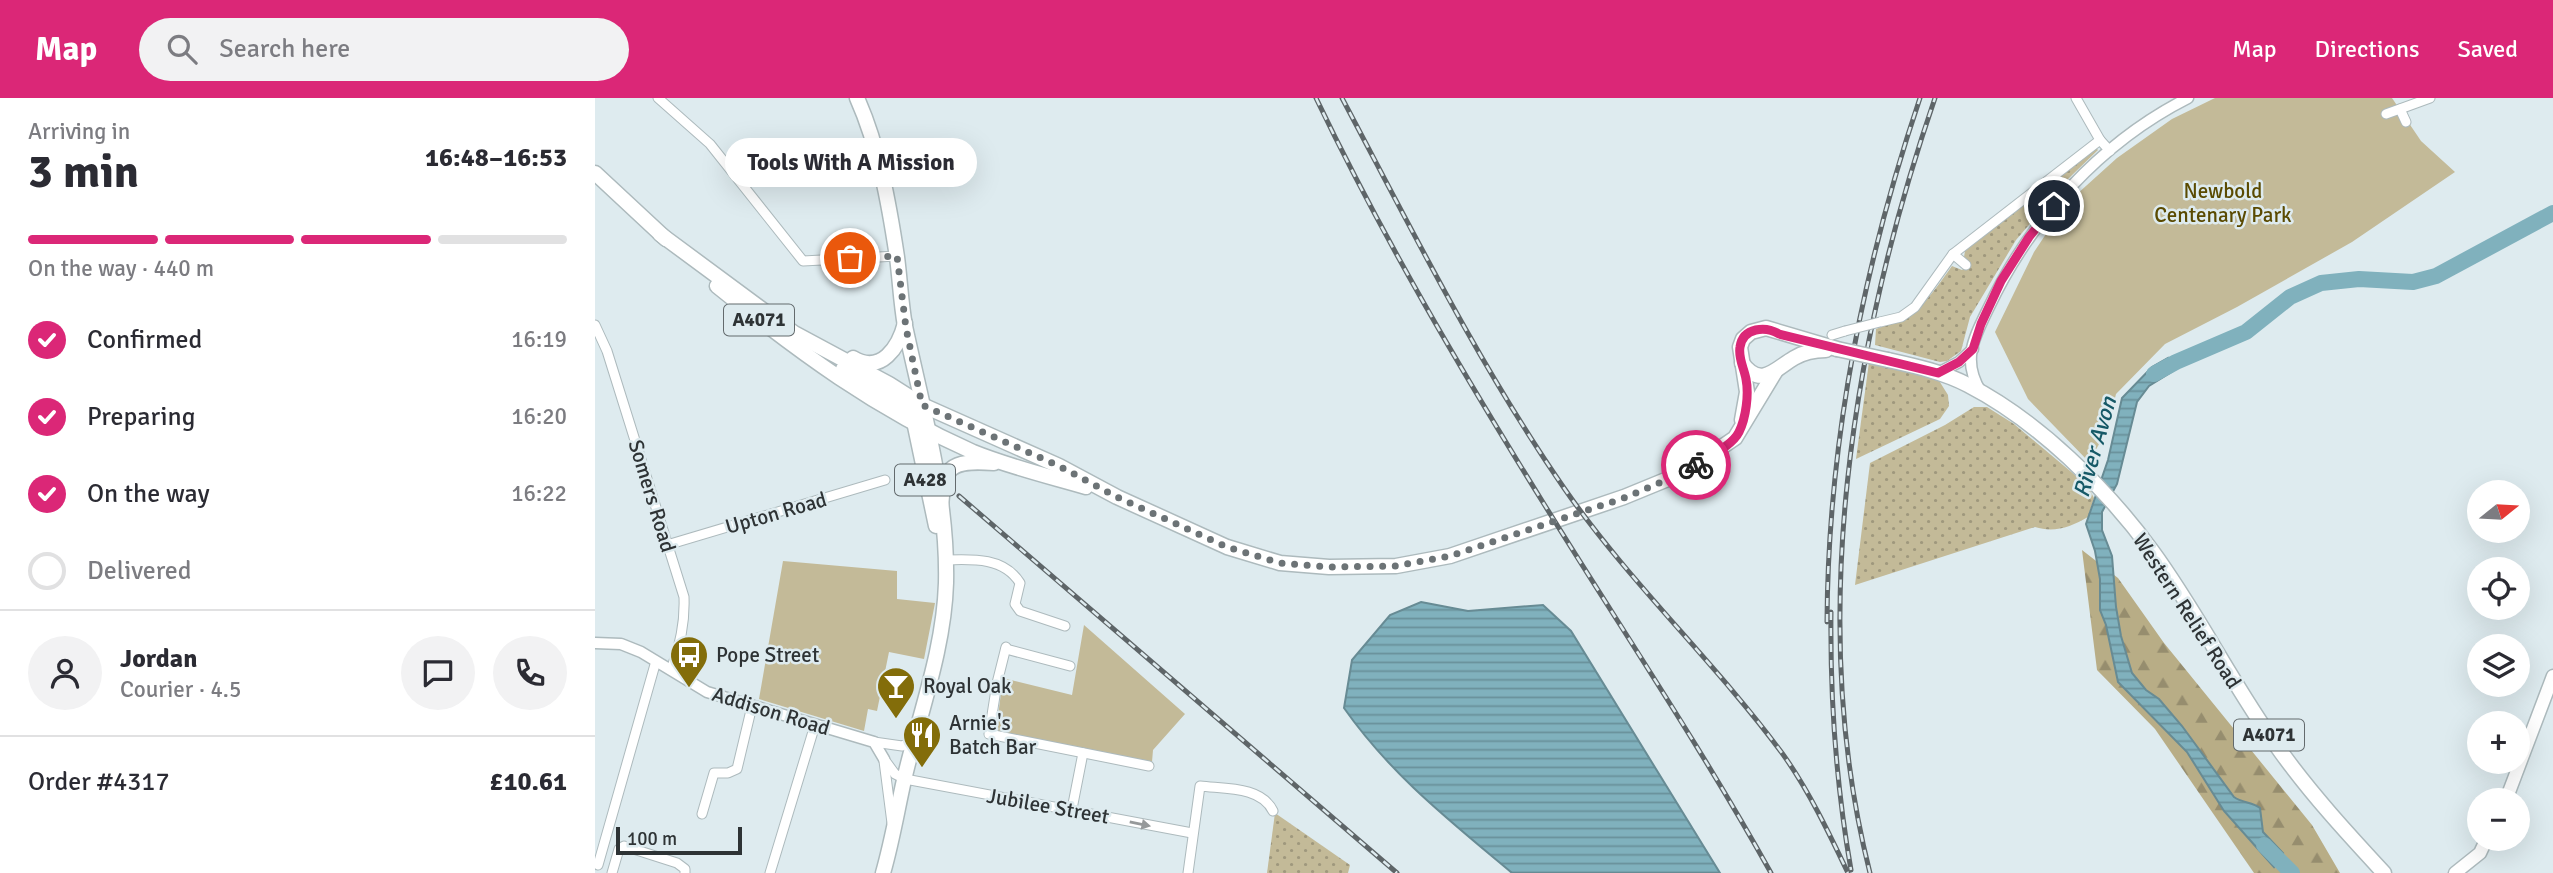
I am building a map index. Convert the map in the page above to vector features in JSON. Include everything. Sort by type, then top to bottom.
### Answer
[{"type":"main road","name":"A428","points":[[857,98],[869,127],[897,256],[905,325],[904,345],[941,510],[946,583],[941,623],[916,741],[883,873]]},
{"type":"main road","name":"Western Relief Road","points":[[595,173],[717,286],[819,366],[884,407],[918,413],[1059,466],[1117,497],[1227,547],[1280,563],[1329,567],[1396,566],[1450,556],[1624,498],[1685,472],[1723,447],[1739,432],[1778,370],[1802,354],[1832,345]]},
{"type":"main road","name":"Western Relief Road","points":[[660,234],[794,333],[889,384],[918,413],[1006,464],[1117,497]]},
{"type":"main road","points":[[794,333],[822,341],[859,362],[873,363],[892,353],[900,342],[905,325]]},
{"type":"main road","name":"A4071","points":[[1739,432],[1747,392],[1741,362],[1741,344],[1751,332],[1766,328],[1779,334]]},
{"type":"main road","name":"Western Relief Road","points":[[1779,334],[1938,373],[1981,392],[2042,435],[2074,464],[2133,528],[2174,583],[2226,670],[2281,752],[2332,817],[2384,873]]},
{"type":"main road","points":[[1741,362],[1752,373],[1761,376],[1778,370],[1785,360],[1786,348],[1779,334]]},
{"type":"main road","name":"A428","points":[[918,413],[932,512],[944,555]]},
{"type":"main road","points":[[918,413],[1073,484]]},
{"type":"main road","points":[[941,510],[943,480],[953,468],[964,463],[1006,464]]},
{"type":"main road","points":[[2511,788],[2553,676]]},
{"type":"main road","points":[[2455,873],[2481,851]]},
{"type":"street","points":[[658,98],[710,144],[803,261],[897,256]]},
{"type":"street","points":[[2076,98],[2100,140],[2111,151]]},
{"type":"street","points":[[1981,392],[1969,365],[1973,349],[1981,324],[2001,281],[2029,237],[2078,179],[2172,106],[2188,98]]},
{"type":"street","points":[[2386,114],[2430,98]]},
{"type":"street","points":[[2400,109],[2406,122]]},
{"type":"street","points":[[1832,345],[1845,331],[1901,317],[1915,307],[1954,254],[2100,140]]},
{"type":"street","points":[[1954,254],[1966,265]]},
{"type":"street","name":"Somers Road","points":[[595,325],[607,351],[684,597],[682,639],[671,670]]},
{"type":"street","points":[[1938,373],[1959,362],[1973,349]]},
{"type":"street","name":"Upton Road","points":[[667,545],[885,480]]},
{"type":"street","points":[[944,555],[997,563],[1020,583],[1015,604],[1020,611],[1065,626]]},
{"type":"street","name":"Addison Road","points":[[595,643],[621,645],[656,661],[707,692],[752,706],[874,742],[901,746],[916,741]]},
{"type":"street","points":[[1070,666],[1006,648],[989,734],[1149,766]]},
{"type":"street","points":[[656,661],[599,845],[596,864],[610,873],[619,849],[624,846],[677,863],[685,869],[685,873]]},
{"type":"street","points":[[702,814],[710,772],[728,773],[737,769],[752,706]]},
{"type":"street","points":[[770,873],[815,725]]},
{"type":"street","points":[[874,742],[895,774],[905,779]]},
{"type":"street","points":[[1072,809],[1083,753]]},
{"type":"street","points":[[884,759],[887,799],[894,835]]},
{"type":"street","name":"Jubilee Street","points":[[905,779],[1192,833]]},
{"type":"street","points":[[1188,873],[1200,786],[1254,792],[1270,803],[1273,811]]},
{"type":"green space","name":"Newbold Centenary Park","points":[[2215,98],[2392,98],[2421,141],[2455,172],[2352,242],[2165,344],[2116,394],[2107,430],[2089,462],[2028,399],[1995,332],[2034,252],[2066,204],[2117,158],[2172,119]]},
{"type":"green space","points":[[2096,148],[2098,150],[2068,179],[2016,240],[1970,317],[1961,351],[1947,361],[1940,362],[1875,345],[1876,329],[1913,312],[1952,266],[1962,270],[1968,264],[1964,257],[1965,251]]},
{"type":"green space","points":[[1869,362],[1938,379],[1948,395],[1949,406],[1940,419],[1856,459]]},
{"type":"green space","points":[[1974,407],[1987,407],[2014,424],[2088,486],[2094,498],[2088,517],[2062,528],[2035,527],[1855,585],[1870,463]]},
{"type":"green space","points":[[2082,550],[2118,578],[2164,643],[2312,825],[2340,873],[2254,873],[2155,729],[2097,670]]},
{"type":"green space","points":[[783,561],[897,571],[897,599],[935,603],[924,659],[889,652],[877,711],[868,709],[864,731],[759,699]]},
{"type":"green space","points":[[1084,625],[1185,714],[1153,750],[1152,762],[996,731],[1003,678],[1072,695]]},
{"type":"green space","points":[[1275,813],[1350,865],[1348,873],[1267,873]]},
{"type":"water","points":[[2168,358],[2173,371],[2149,386],[2137,402],[2117,484],[2102,512],[2102,530],[2112,556],[2121,636],[2132,673],[2182,726],[2234,797],[2260,808],[2263,832],[2283,853],[2274,867],[2224,811],[2187,752],[2118,682],[2106,625],[2100,610],[2100,579],[2086,524],[2108,460],[2122,398],[2152,367]]},
{"type":"water","points":[[1421,602],[1468,611],[1543,605],[1571,631],[1720,873],[1512,873],[1422,796],[1381,755],[1344,708],[1352,660],[1390,615]]},
{"type":"waterway","name":"River Avon","points":[[2154,374],[2246,332],[2290,297],[2321,283],[2359,279],[2413,282],[2436,276],[2553,213]]},
{"type":"waterway","name":"River Avon","points":[[2264,845],[2292,873]]},
{"type":"railway","points":[[1316,98],[1368,202],[1453,354],[1688,733],[1771,873]]},
{"type":"railway","points":[[1342,98],[1447,296],[1533,441],[1589,523],[1782,753],[1809,796],[1848,873]]},
{"type":"railway","points":[[1827,622],[1834,488],[1853,356],[1882,226],[1920,98]]},
{"type":"railway","points":[[1870,873],[1851,777],[1841,680],[1841,581],[1847,482],[1861,383],[1881,286],[1906,190],[1935,98]]},
{"type":"railway","points":[[959,496],[1397,873]]},
{"type":"railway","points":[[1831,612],[1835,741],[1851,870]]},
{"type":"way so far","points":[[850,258],[897,256],[906,328],[922,405],[955,422],[1059,466],[1117,497],[1227,547],[1261,559],[1329,567],[1396,566],[1450,556],[1624,498],[1696,465]]},
{"type":"place","name":"Tools With A Mission","points":[[850,258]]},
{"type":"place","name":"Pope Street","points":[[689,689]]},
{"type":"place","name":"Royal Oak","points":[[896,720]]},
{"type":"place","name":"Arnie's Batch Bar","points":[[922,769]]},
{"type":"route","points":[[1696,465],[1735,438],[1739,432],[1747,392],[1740,347],[1751,332],[1766,328],[1779,334],[1938,373],[1959,362],[1973,349],[1981,324],[2001,281],[2029,237],[2054,206]]}]
